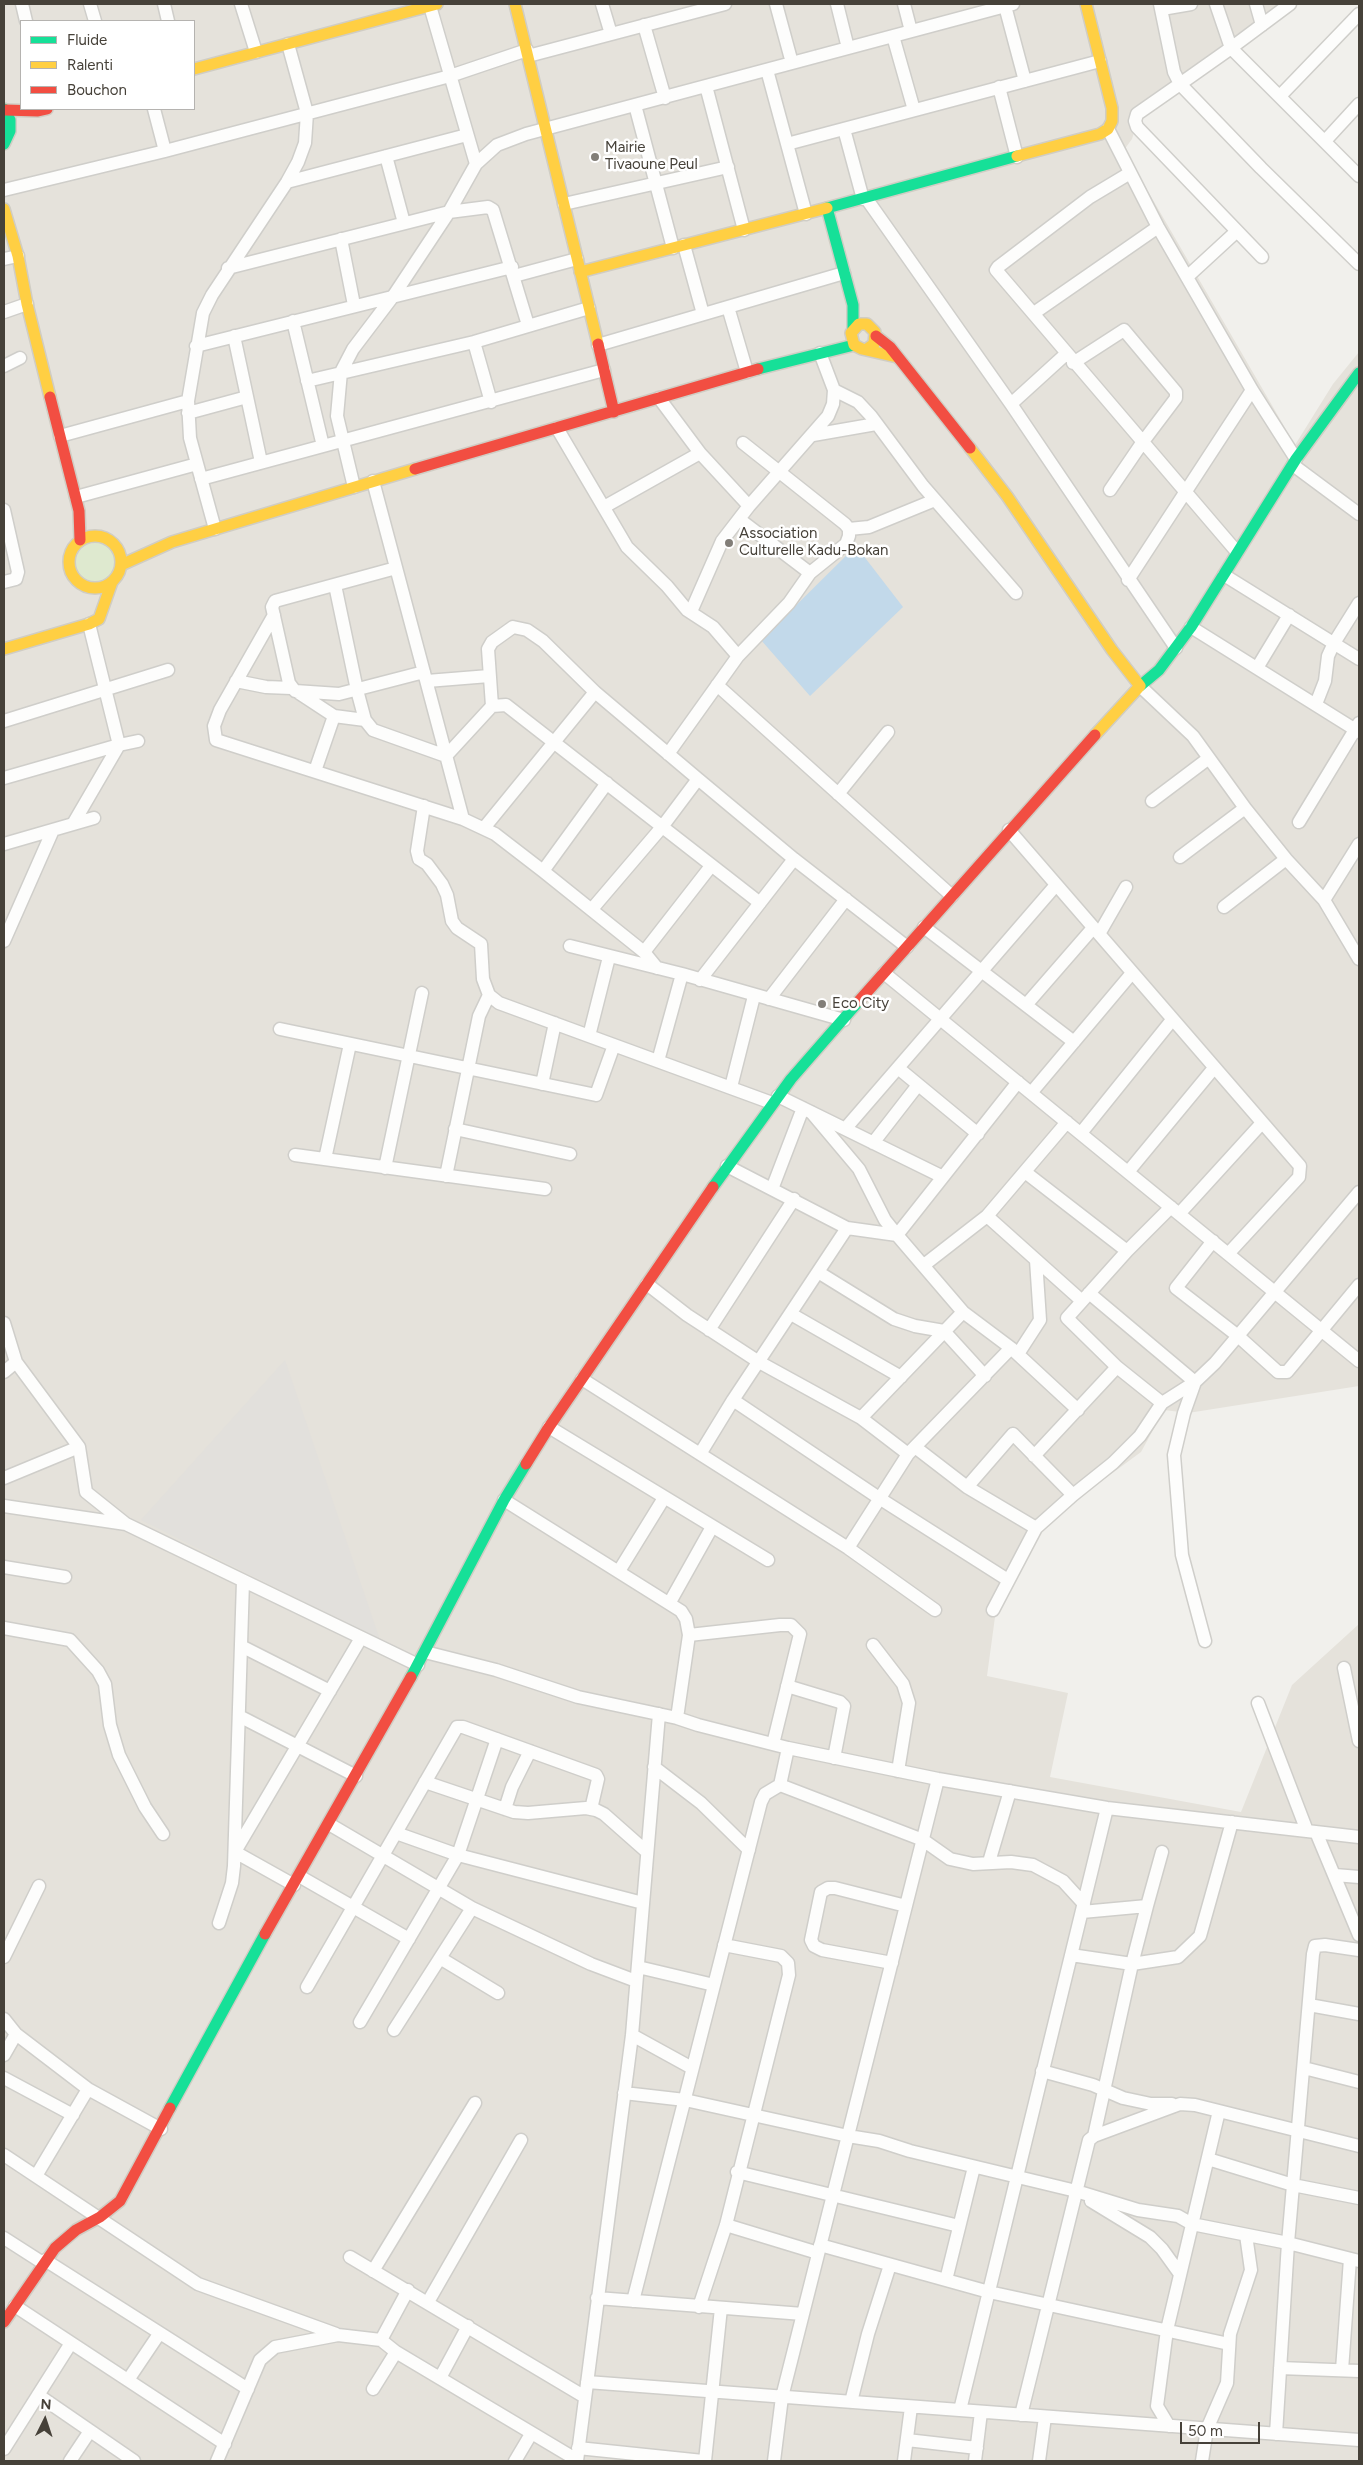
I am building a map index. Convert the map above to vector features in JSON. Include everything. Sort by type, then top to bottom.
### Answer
[{"type":"main road","points":[[515,4],[614,412]]},
{"type":"main road","points":[[579,266],[678,247],[1100,134],[1108,129],[1112,121],[1112,108],[1086,4]]},
{"type":"main road","points":[[195,69],[288,44],[391,9],[434,5]]},
{"type":"main road","points":[[4,109],[20,109]]},
{"type":"main road","points":[[4,109],[10,120],[10,130],[4,144]]},
{"type":"main road","points":[[10,130],[42,110]]},
{"type":"main road","points":[[828,208],[853,305],[853,329],[851,336],[854,345]]},
{"type":"main road","points":[[4,209],[18,256],[27,304],[76,497],[79,511],[80,540]]},
{"type":"main road","points":[[853,305],[873,329],[876,336],[890,347],[1007,496],[1112,650],[1140,686]]},
{"type":"main road","points":[[853,329],[860,324],[867,324]]},
{"type":"main road","points":[[867,349],[874,344],[876,336]]},
{"type":"main road","points":[[121,565],[172,542],[373,481],[747,372],[854,345],[862,349],[897,357]]},
{"type":"main road","points":[[8,2314],[44,2262],[76,2230],[100,2217],[120,2201],[161,2129],[250,1960],[418,1665],[504,1500],[549,1427],[727,1166],[775,1099],[924,927],[1140,686],[1159,670],[1191,627],[1295,462],[1359,373]]},
{"type":"main road","points":[[79,511],[104,537]]},
{"type":"main road","points":[[112,582],[98,588],[91,588],[78,582],[69,569],[70,551],[80,540],[87,536],[104,537],[126,547],[172,542]]},
{"type":"main road","points":[[4,649],[89,624],[99,619],[112,582],[118,574],[121,565],[120,555],[126,547]]},
{"type":"main road","points":[[91,588],[103,611]]},
{"type":"main road","points":[[1112,650],[1122,685],[1121,707]]},
{"type":"street","points":[[22,4],[26,20]]},
{"type":"street","points":[[90,4],[95,20]]},
{"type":"street","points":[[164,4],[168,20]]},
{"type":"street","points":[[241,4],[256,52]]},
{"type":"street","points":[[602,4],[611,34]]},
{"type":"street","points":[[4,190],[165,151],[450,76],[527,53],[611,34],[721,4]]},
{"type":"street","points":[[776,4],[792,63]]},
{"type":"street","points":[[837,4],[848,48]]},
{"type":"street","points":[[904,4],[911,31]]},
{"type":"street","points":[[1191,4],[1161,6],[1174,72],[1180,84],[1261,168],[1359,264]]},
{"type":"street","points":[[1216,4],[1231,48],[1359,176]]},
{"type":"street","points":[[1256,4],[1262,25]]},
{"type":"street","points":[[1262,257],[1137,127],[1135,121],[1137,114],[1290,4]]},
{"type":"street","points":[[434,5],[450,76],[476,164]]},
{"type":"street","points":[[354,487],[343,442],[337,404],[340,372],[353,349],[394,295],[449,212],[476,164],[497,145],[507,140],[546,129],[1009,5],[1025,81]]},
{"type":"street","points":[[1280,96],[1359,14]]},
{"type":"street","points":[[644,25],[664,98]]},
{"type":"street","points":[[893,36],[914,110]]},
{"type":"street","points":[[215,529],[190,438],[188,407],[196,346],[204,313],[228,268],[287,182],[298,162],[305,143],[307,113],[288,44]]},
{"type":"street","points":[[787,144],[1100,61]]},
{"type":"street","points":[[767,70],[806,214]]},
{"type":"street","points":[[706,86],[744,230]]},
{"type":"street","points":[[999,88],[1016,156]]},
{"type":"street","points":[[1325,141],[1359,104]]},
{"type":"street","points":[[635,105],[655,182],[702,314]]},
{"type":"street","points":[[154,110],[165,151]]},
{"type":"street","points":[[844,129],[864,198],[1011,404],[1128,580],[1176,648]]},
{"type":"street","points":[[1108,129],[1158,227],[1295,462],[1359,514]]},
{"type":"street","points":[[287,182],[467,135]]},
{"type":"street","points":[[386,156],[404,223]]},
{"type":"street","points":[[564,204],[728,167]]},
{"type":"street","points":[[1130,173],[1090,197],[998,266],[996,270],[1034,313],[1069,358],[1237,552]]},
{"type":"street","points":[[228,268],[449,212],[482,206],[493,210],[528,325]]},
{"type":"street","points":[[1034,313],[1158,227]]},
{"type":"street","points":[[1187,277],[1237,231]]},
{"type":"street","points":[[341,239],[354,305]]},
{"type":"street","points":[[4,259],[18,256]]},
{"type":"street","points":[[196,346],[394,295],[513,272],[579,266]]},
{"type":"street","points":[[598,345],[844,273]]},
{"type":"street","points":[[4,312],[27,304]]},
{"type":"street","points":[[728,307],[747,372]]},
{"type":"street","points":[[307,381],[474,342],[589,308]]},
{"type":"street","points":[[293,321],[323,446]]},
{"type":"street","points":[[1011,404],[1069,358],[1120,331],[1124,330],[1128,333],[1177,395],[1110,490]]},
{"type":"street","points":[[234,336],[261,462]]},
{"type":"street","points":[[474,342],[491,402]]},
{"type":"street","points":[[687,610],[693,607],[722,541],[749,506],[828,416],[833,404],[834,390],[820,354]]},
{"type":"street","points":[[4,366],[20,358]]},
{"type":"street","points":[[201,479],[604,370]]},
{"type":"street","points":[[834,390],[858,402],[935,500],[1016,593]]},
{"type":"street","points":[[1128,580],[1252,390]]},
{"type":"street","points":[[60,436],[188,407],[247,397]]},
{"type":"street","points":[[659,398],[700,453],[749,506]]},
{"type":"street","points":[[813,435],[876,424]]},
{"type":"street","points":[[557,428],[627,547],[667,586],[687,610],[713,627],[738,656]]},
{"type":"street","points":[[743,443],[849,528],[869,527],[935,500]]},
{"type":"street","points":[[604,507],[700,453]]},
{"type":"street","points":[[76,497],[197,464]]},
{"type":"street","points":[[373,481],[464,819]]},
{"type":"street","points":[[4,510],[18,572],[16,579],[4,582]]},
{"type":"street","points":[[739,519],[810,573]]},
{"type":"street","points":[[668,754],[738,656],[789,603],[810,573],[846,544],[849,528]]},
{"type":"street","points":[[365,720],[334,716],[293,690],[272,607],[275,601],[396,568]]},
{"type":"street","points":[[1224,575],[1359,659]]},
{"type":"street","points":[[335,585],[365,720],[373,730],[446,756]]},
{"type":"street","points":[[1316,704],[1325,681],[1328,656],[1359,603]]},
{"type":"street","points":[[274,615],[236,681],[214,726],[216,740],[464,819],[484,828],[495,834],[592,909],[644,952],[657,968]]},
{"type":"street","points":[[1257,668],[1289,615]]},
{"type":"street","points":[[73,824],[120,745],[89,624]]},
{"type":"street","points":[[492,706],[487,655],[492,642],[513,627],[527,630],[543,641],[595,692],[668,754],[794,859],[907,947]]},
{"type":"street","points":[[1191,627],[1358,728],[1299,822]]},
{"type":"street","points":[[4,721],[168,670]]},
{"type":"street","points":[[236,681],[266,687],[338,694],[425,676],[489,676]]},
{"type":"street","points":[[716,685],[952,896]]},
{"type":"street","points":[[1140,686],[1194,736],[1245,808],[1286,859],[1324,900],[1359,959]]},
{"type":"street","points":[[484,828],[595,692]]},
{"type":"street","points":[[446,756],[492,706],[506,705],[760,903]]},
{"type":"street","points":[[315,771],[334,716]]},
{"type":"street","points":[[838,794],[888,732]]},
{"type":"street","points":[[4,778],[138,741]]},
{"type":"street","points":[[1152,801],[1209,758]]},
{"type":"street","points":[[592,909],[662,826],[698,779]]},
{"type":"street","points":[[544,871],[607,783]]},
{"type":"street","points":[[424,806],[417,851],[419,859],[427,864],[442,884],[447,895],[452,921],[457,928],[472,936],[481,944],[483,978],[488,995],[500,1003],[731,1088],[775,1099],[807,1110],[943,1178]]},
{"type":"street","points":[[1180,857],[1245,808]]},
{"type":"street","points":[[4,844],[94,818]]},
{"type":"street","points":[[4,941],[53,830]]},
{"type":"street","points":[[1009,830],[1261,1124],[1300,1166],[1298,1177],[1228,1254]]},
{"type":"street","points":[[1324,900],[1359,844]]},
{"type":"street","points":[[700,980],[794,859]]},
{"type":"street","points":[[1224,907],[1286,859]]},
{"type":"street","points":[[644,952],[711,866]]},
{"type":"street","points":[[845,1129],[1056,885]]},
{"type":"street","points":[[1026,1005],[1096,931],[1126,887]]},
{"type":"street","points":[[769,999],[846,899]]},
{"type":"street","points":[[924,927],[1074,1042]]},
{"type":"street","points":[[570,946],[682,974],[844,1020]]},
{"type":"street","points":[[589,1036],[609,957]]},
{"type":"street","points":[[884,973],[1359,1361]]},
{"type":"street","points":[[1031,1093],[1132,973]]},
{"type":"street","points":[[658,1061],[682,974]]},
{"type":"street","points":[[385,1168],[422,994]]},
{"type":"street","points":[[446,1176],[478,1016],[488,995]]},
{"type":"street","points":[[731,1088],[754,996]]},
{"type":"street","points":[[1081,1133],[1172,1020]]},
{"type":"street","points":[[542,1084],[555,1023]]},
{"type":"street","points":[[280,1029],[596,1095],[614,1045]]},
{"type":"street","points":[[324,1159],[350,1044]]},
{"type":"street","points":[[898,1068],[978,1134]]},
{"type":"street","points":[[1128,1172],[1214,1068]]},
{"type":"street","points":[[896,1235],[1018,1082]]},
{"type":"street","points":[[873,1143],[918,1084]]},
{"type":"street","points":[[772,1189],[807,1110]]},
{"type":"street","points":[[807,1110],[859,1169],[896,1235],[963,1312],[1014,1351],[1078,1410]]},
{"type":"street","points":[[924,1265],[987,1216],[1067,1122]]},
{"type":"street","points":[[1162,1403],[1118,1367],[1067,1318],[1127,1251],[1175,1210],[1261,1124]]},
{"type":"street","points":[[455,1130],[570,1154]]},
{"type":"street","points":[[295,1155],[544,1190]]},
{"type":"street","points":[[727,1166],[847,1228],[896,1235]]},
{"type":"street","points":[[1025,1172],[1127,1251]]},
{"type":"street","points":[[992,1610],[1036,1528],[1073,1495],[1113,1464],[1140,1436],[1162,1403],[1195,1382],[1214,1363],[1358,1196]]},
{"type":"street","points":[[709,1330],[794,1199]]},
{"type":"street","points":[[987,1216],[1036,1260],[1195,1382]]},
{"type":"street","points":[[700,1454],[733,1400],[847,1228]]},
{"type":"street","points":[[1213,1241],[1176,1288],[1238,1336],[1278,1372],[1287,1372],[1359,1285]]},
{"type":"street","points":[[848,1548],[911,1451],[985,1376],[1014,1351],[1040,1320],[1036,1260]]},
{"type":"street","points":[[818,1272],[894,1318],[915,1326],[944,1331],[985,1376]]},
{"type":"street","points":[[647,1284],[709,1330],[759,1362],[861,1418],[967,1487],[1036,1528]]},
{"type":"street","points":[[861,1418],[963,1312]]},
{"type":"street","points":[[791,1314],[900,1377]]},
{"type":"street","points":[[4,1323],[16,1362],[79,1447],[86,1492],[126,1524],[418,1665]]},
{"type":"street","points":[[4,1372],[16,1362]]},
{"type":"street","points":[[1034,1456],[1118,1367]]},
{"type":"street","points":[[582,1379],[848,1548],[935,1610]]},
{"type":"street","points":[[1195,1382],[1184,1413],[1174,1455],[1182,1555],[1205,1642]]},
{"type":"street","points":[[733,1400],[879,1498],[1008,1580]]},
{"type":"street","points":[[549,1427],[768,1560]]},
{"type":"street","points":[[967,1487],[1013,1434],[1073,1495]]},
{"type":"street","points":[[4,1478],[79,1447]]},
{"type":"street","points":[[619,1571],[664,1498]]},
{"type":"street","points":[[504,1500],[670,1602],[681,1611],[686,1619],[689,1635],[677,1718]]},
{"type":"street","points":[[4,1506],[126,1524]]},
{"type":"street","points":[[670,1602],[712,1527]]},
{"type":"street","points":[[4,1567],[65,1577]]},
{"type":"street","points":[[219,1923],[232,1883],[235,1852],[243,1581]]},
{"type":"street","points":[[689,1635],[791,1625],[800,1634],[773,1744]]},
{"type":"street","points":[[4,1628],[70,1640],[98,1671],[105,1684],[110,1725],[119,1755],[138,1793],[163,1834]]},
{"type":"street","points":[[235,1852],[361,1638]]},
{"type":"street","points":[[873,1645],[903,1684],[909,1703],[898,1771]]},
{"type":"street","points":[[241,1646],[330,1691]]},
{"type":"street","points":[[425,1652],[496,1670],[578,1697],[677,1718],[788,1748],[938,1779],[1107,1808],[1359,1837]]},
{"type":"street","points":[[1344,1668],[1355,1702],[1359,1740]]},
{"type":"street","points":[[787,1686],[840,1702],[844,1706],[834,1758]]},
{"type":"street","points":[[1258,1703],[1312,1831],[1335,1875],[1348,1912],[1359,1935]]},
{"type":"street","points":[[577,2456],[632,2035],[659,1714]]},
{"type":"street","points":[[239,1716],[356,1776]]},
{"type":"street","points":[[307,1988],[457,1727],[463,1727],[596,1775],[598,1779],[591,1809]]},
{"type":"street","points":[[360,2022],[458,1855],[497,1739]]},
{"type":"street","points":[[633,2301],[762,1802],[765,1794],[780,1785],[788,1748]]},
{"type":"street","points":[[505,1809],[512,1787],[530,1751]]},
{"type":"street","points":[[654,1767],[701,1803],[749,1850]]},
{"type":"street","points":[[774,2461],[782,2397],[938,1779]]},
{"type":"street","points":[[426,1782],[505,1809],[528,1813],[591,1809],[604,1814],[647,1852]]},
{"type":"street","points":[[780,1785],[923,1840],[950,1859],[973,1864],[989,1862],[1025,1863],[1046,1871],[1063,1881],[1083,1908]]},
{"type":"street","points":[[989,1862],[1010,1791]]},
{"type":"street","points":[[960,2410],[1107,1808]]},
{"type":"street","points":[[1071,1955],[1132,1964],[1178,1957],[1200,1936],[1232,1822]]},
{"type":"street","points":[[329,1824],[472,1908],[591,1964],[636,1981]]},
{"type":"street","points":[[396,1833],[458,1855],[643,1903]]},
{"type":"street","points":[[235,1852],[353,1907],[409,1939]]},
{"type":"street","points":[[1094,2136],[1132,1964],[1162,1852]]},
{"type":"street","points":[[1335,1875],[1359,1877]]},
{"type":"street","points":[[4,1955],[39,1886]]},
{"type":"street","points":[[892,1963],[822,1950],[814,1946],[811,1940],[821,1892],[828,1888],[835,1888],[906,1906]]},
{"type":"street","points":[[1083,1908],[1147,1906]]},
{"type":"street","points":[[394,2030],[472,1908]]},
{"type":"street","points":[[700,2307],[726,2225],[789,1975],[788,1963],[781,1956],[724,1945]]},
{"type":"street","points":[[1276,2434],[1288,2243],[1315,1946],[1359,1950]]},
{"type":"street","points":[[440,1958],[498,1993]]},
{"type":"street","points":[[638,1967],[714,1985]]},
{"type":"street","points":[[1309,2004],[1359,2014]]},
{"type":"street","points":[[4,2019],[16,2034],[88,2089],[161,2129]]},
{"type":"street","points":[[4,2055],[16,2034]]},
{"type":"street","points":[[632,2035],[692,2068]]},
{"type":"street","points":[[1304,2068],[1359,2082]]},
{"type":"street","points":[[1042,2071],[1093,2084],[1104,2091],[1123,2098],[1152,2104],[1195,2105],[1359,2146]]},
{"type":"street","points":[[4,2078],[73,2115]]},
{"type":"street","points":[[36,2176],[88,2089]]},
{"type":"street","points":[[624,2093],[685,2100],[848,2136],[879,2141],[1138,2210],[1178,2216],[1192,2224],[1288,2243],[1354,2260],[1342,2370]]},
{"type":"street","points":[[373,2271],[475,2103]]},
{"type":"street","points":[[1021,2415],[1089,2140],[1094,2136],[1180,2104]]},
{"type":"street","points":[[1169,2426],[1158,2406],[1167,2330],[1219,2111]]},
{"type":"street","points":[[428,2302],[521,2140]]},
{"type":"street","points":[[4,2155],[100,2217],[198,2284],[338,2335],[381,2340],[396,2352],[531,2434],[577,2456],[704,2461],[721,2308]]},
{"type":"street","points":[[1208,2159],[1293,2185],[1359,2198]]},
{"type":"street","points":[[946,2280],[974,2167]]},
{"type":"street","points":[[738,2172],[959,2226]]},
{"type":"street","points":[[1076,2192],[1150,2237],[1162,2249],[1180,2274]]},
{"type":"street","points":[[726,2225],[890,2265],[989,2292],[1229,2344]]},
{"type":"street","points":[[1202,2461],[1206,2429],[1227,2382],[1230,2334],[1251,2270],[1246,2235]]},
{"type":"street","points":[[4,2238],[248,2390]]},
{"type":"street","points":[[350,2257],[585,2397]]},
{"type":"street","points":[[851,2402],[868,2334],[890,2265]]},
{"type":"street","points":[[381,2340],[408,2290]]},
{"type":"street","points":[[597,2298],[803,2314]]},
{"type":"street","points":[[8,2314],[71,2343],[225,2444]]},
{"type":"street","points":[[440,2378],[468,2326]]},
{"type":"street","points":[[128,2380],[159,2334]]},
{"type":"street","points":[[217,2461],[260,2360],[274,2347],[338,2335]]},
{"type":"street","points":[[4,2449],[71,2343]]},
{"type":"street","points":[[373,2388],[396,2352]]},
{"type":"street","points":[[1280,2368],[1359,2371]]},
{"type":"street","points":[[587,2382],[1359,2440]]},
{"type":"street","points":[[38,2395],[134,2461]]},
{"type":"street","points":[[904,2461],[911,2407]]},
{"type":"street","points":[[975,2461],[981,2412]]},
{"type":"street","points":[[1039,2461],[1045,2417]]},
{"type":"street","points":[[70,2461],[90,2431]]},
{"type":"street","points":[[515,2461],[531,2434]]},
{"type":"street","points":[[907,2440],[977,2448]]},
{"type":"shaded area","points":[[4,4],[1296,4],[1140,112],[1132,139],[1124,150],[1295,445],[1333,384],[1359,352],[1359,1386],[1188,1413],[1164,1410],[1141,1452],[1042,1525],[995,1617],[987,1676],[1068,1693],[1050,1777],[1241,1812],[1292,1685],[1359,1624],[1359,2461],[4,2461]]},
{"type":"shaded area","points":[[285,1360],[380,1640],[141,1520]]},
{"type":"green space","points":[[96,543],[111,549],[117,564],[111,579],[96,585],[81,579],[75,564],[81,549]]},
{"type":"water","points":[[856,546],[903,607],[810,696],[761,640]]},
{"type":"traffic: fast","points":[[4,109],[10,120],[10,131],[4,144]]},
{"type":"traffic: fast","points":[[853,329],[853,305],[827,208],[1017,156]]},
{"type":"traffic: fast","points":[[758,369],[854,345]]},
{"type":"traffic: fast","points":[[1140,686],[1159,670],[1191,627],[1296,459],[1359,373]]},
{"type":"traffic: fast","points":[[713,1187],[791,1079],[859,1001]]},
{"type":"traffic: fast","points":[[411,1677],[504,1500],[526,1464]]},
{"type":"traffic: fast","points":[[170,2108],[265,1934]]},
{"type":"traffic: slow","points":[[195,69],[437,4]]},
{"type":"traffic: slow","points":[[515,4],[598,344]]},
{"type":"traffic: slow","points":[[1017,156],[1100,134],[1108,129],[1112,121],[1112,108],[1086,4]]},
{"type":"traffic: slow","points":[[580,272],[827,208]]},
{"type":"traffic: slow","points":[[4,209],[18,256],[27,304],[50,397]]},
{"type":"traffic: slow","points":[[867,349],[874,344],[875,332],[867,324],[859,324],[851,333],[854,345],[862,349],[897,357]]},
{"type":"traffic: slow","points":[[970,448],[1007,496],[1112,650],[1140,686],[1095,735]]},
{"type":"traffic: slow","points":[[121,565],[172,542],[415,469]]},
{"type":"traffic: slow","points":[[90,536],[100,536],[114,543],[121,557],[121,562],[121,567],[114,581],[100,588],[90,588],[80,584],[73,577],[69,567],[69,557],[73,547],[80,540],[90,536]]},
{"type":"traffic: slow","points":[[4,649],[89,624],[99,619],[112,582]]},
{"type":"traffic: jam","points":[[5,110],[42,110]]},
{"type":"traffic: jam","points":[[876,336],[890,347],[970,448]]},
{"type":"traffic: jam","points":[[598,344],[614,412]]},
{"type":"traffic: jam","points":[[415,469],[758,369]]},
{"type":"traffic: jam","points":[[50,397],[79,511],[80,540]]},
{"type":"traffic: jam","points":[[859,1001],[1095,735]]},
{"type":"traffic: jam","points":[[526,1464],[549,1427],[713,1187]]},
{"type":"traffic: jam","points":[[265,1934],[411,1677]]},
{"type":"traffic: jam","points":[[4,2322],[55,2248],[76,2230],[100,2217],[120,2201],[170,2108]]},
{"type":"place","name":"Mairie Tivaoune Peul","points":[[595,157]]},
{"type":"place","name":"Association Culturelle Kadu-Bokan","points":[[729,543]]},
{"type":"place","name":"Eco City","points":[[822,1004]]}]
